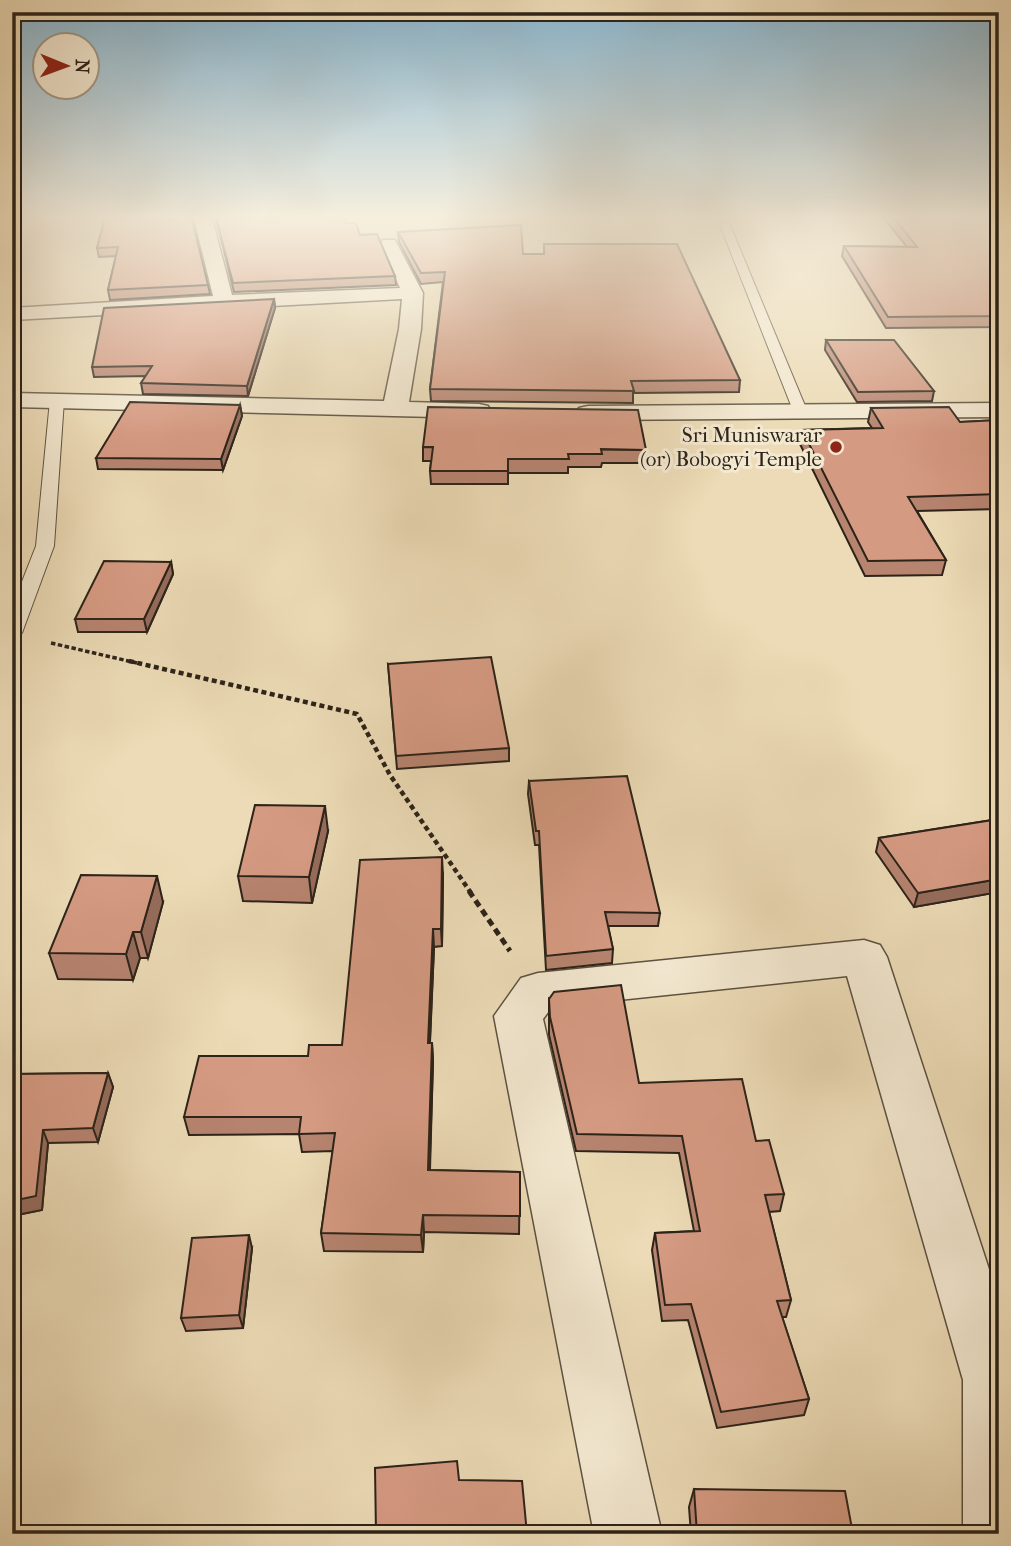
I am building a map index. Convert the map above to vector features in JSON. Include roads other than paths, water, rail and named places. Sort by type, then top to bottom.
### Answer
[{"type":"street","points":[[221,290],[224,301]]},
{"type":"street","points":[[395,411],[410,329],[412,290]]},
{"type":"street","points":[[12,314],[413,293]]},
{"type":"street","points":[[12,400],[507,412]]},
{"type":"street","points":[[562,412],[999,410]]},
{"type":"street","points":[[628,1534],[518,1016],[538,991],[864,957],[994,1380],[997,1534]]},
{"type":"lane","points":[[752,290],[801,413]]},
{"type":"lane","points":[[12,633],[45,546],[57,400]]},
{"type":"place","name":"Sri Muniswarar (or) Bobogyi Temple","points":[[836,447]]}]
